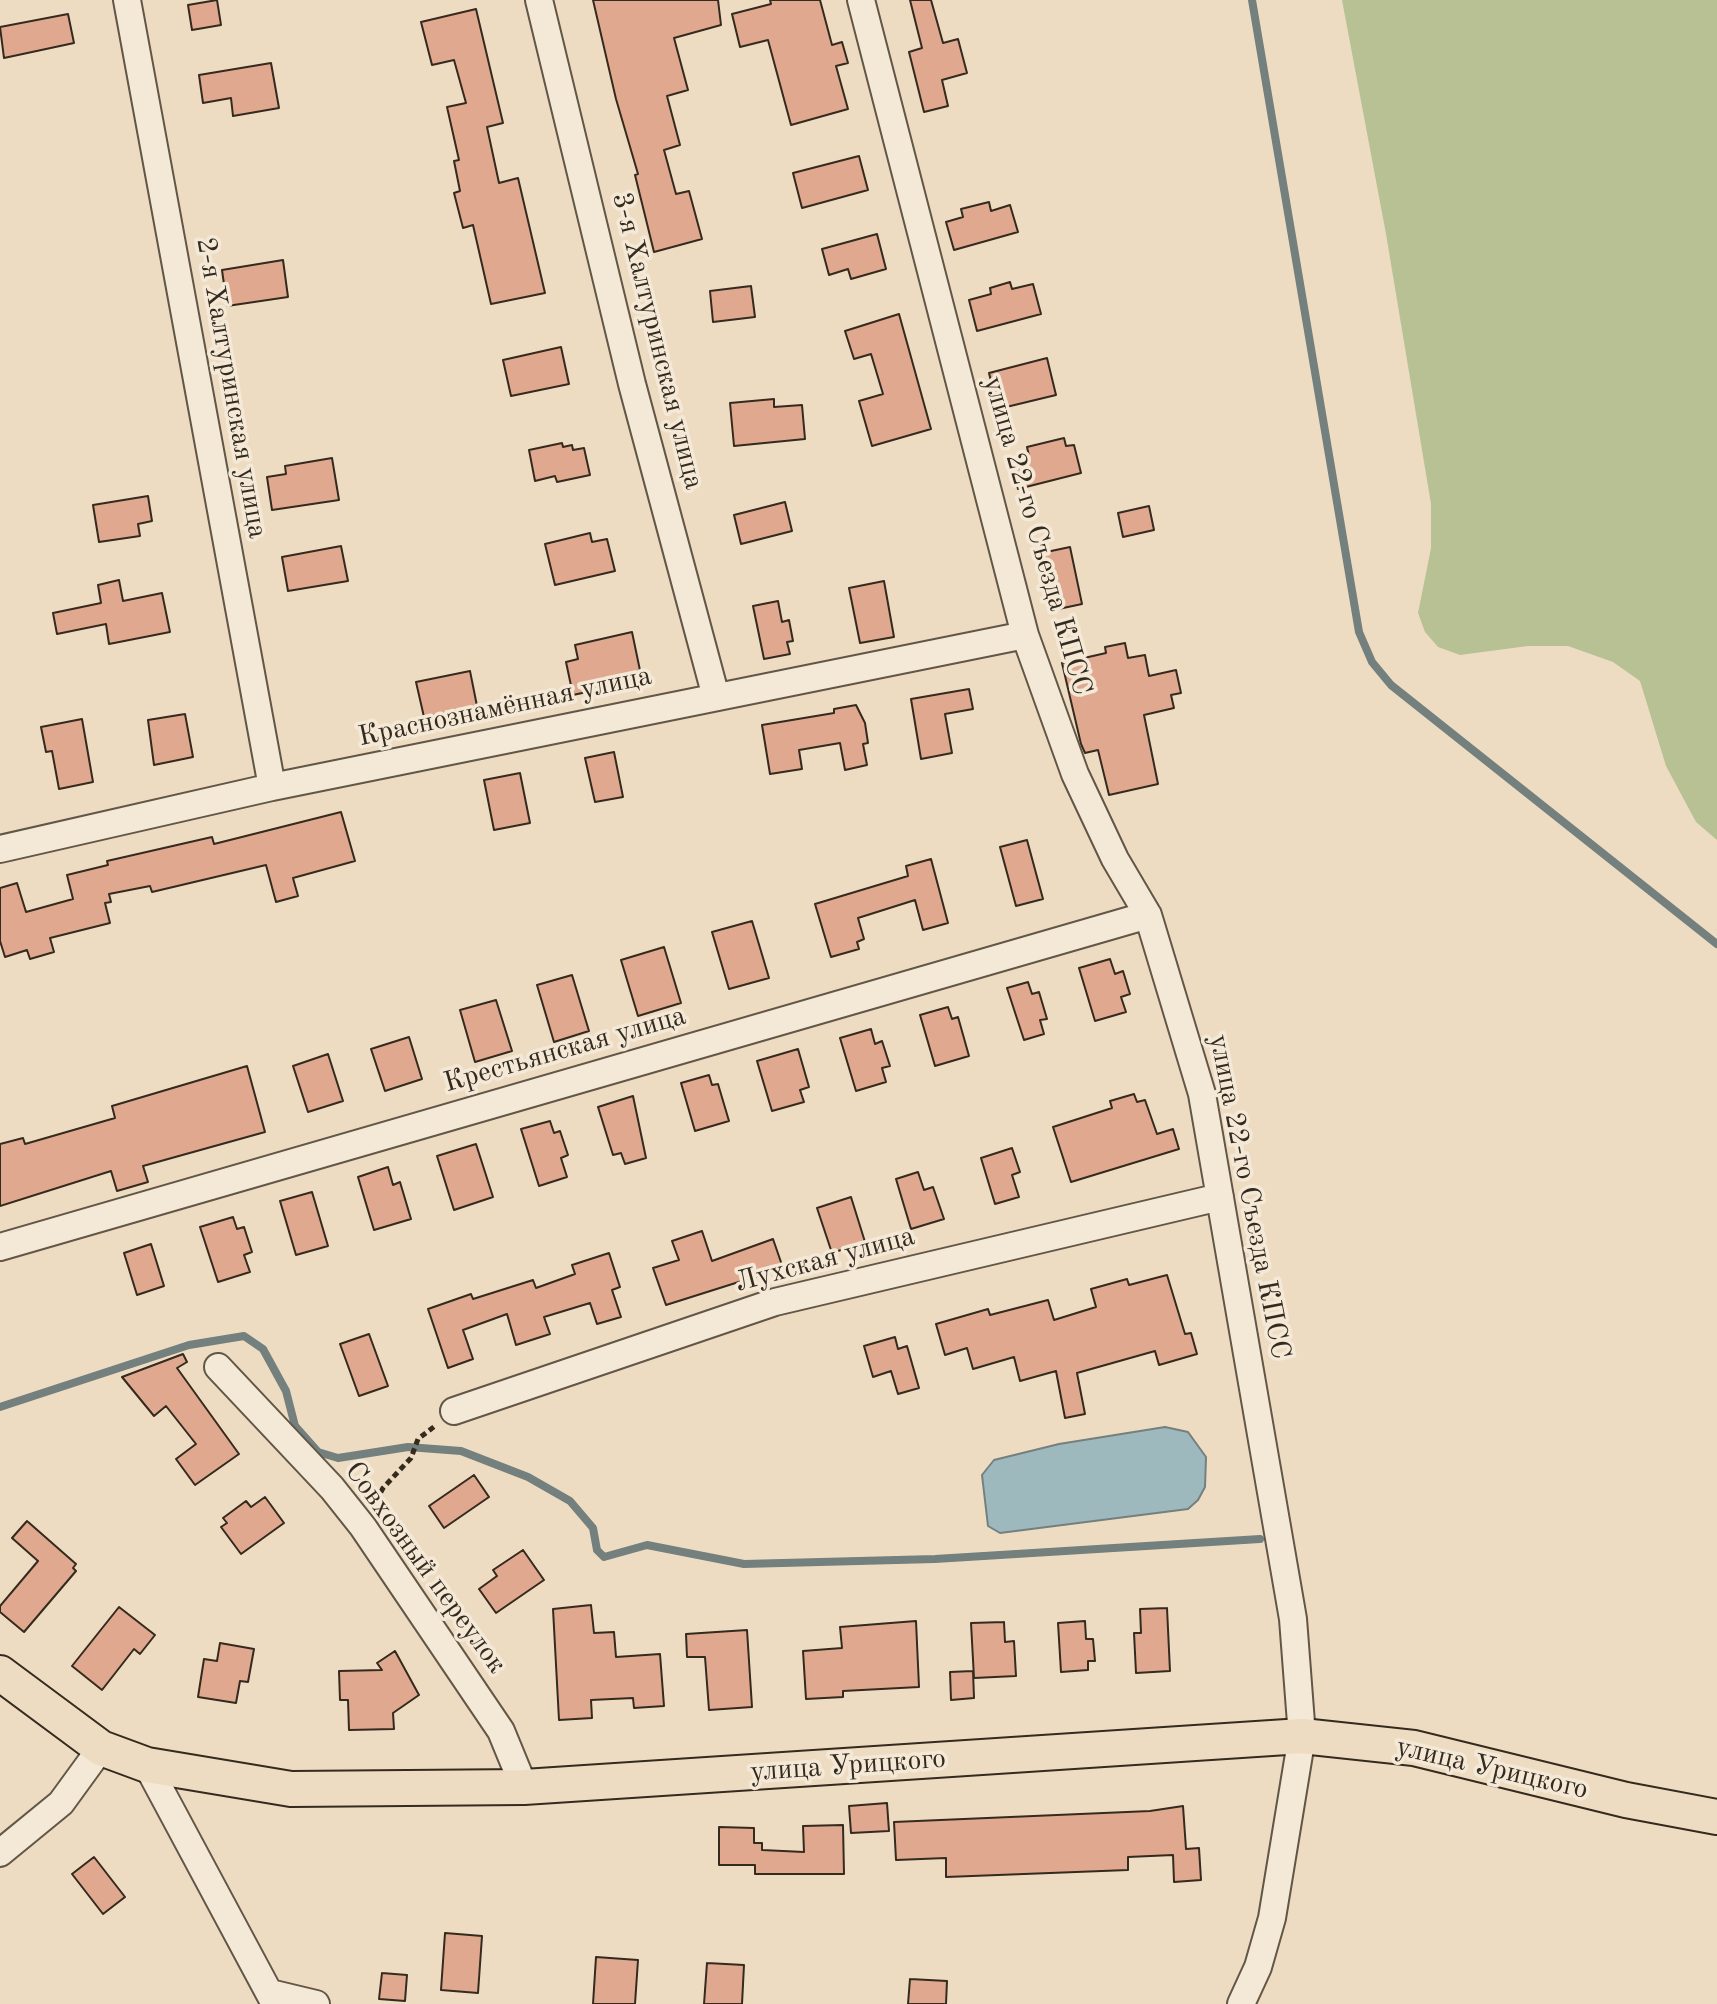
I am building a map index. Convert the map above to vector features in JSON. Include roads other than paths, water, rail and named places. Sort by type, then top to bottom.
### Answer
[{"type":"main road","name":"улица Урицкого","points":[[0,1673],[101,1748],[147,1765],[291,1789],[524,1787],[1302,1736],[1414,1748],[1626,1800],[1717,1817]]},
{"type":"street","name":"2-я Халтуринская улица","points":[[127,0],[272,787]]},
{"type":"street","name":"3-я Халтуринская улица","points":[[539,0],[632,384],[716,697]]},
{"type":"street","name":"улица 22-го Съезда КПСС","points":[[861,0],[1025,635],[1075,774],[1115,859],[1148,915],[1202,1094],[1293,1619],[1302,1736],[1272,1918],[1258,1967],[1241,2004]]},
{"type":"street","name":"Краснознамённая улица","points":[[0,849],[272,787],[1025,635]]},
{"type":"street","name":"Крестьянская улица","points":[[0,1247],[1148,915]]},
{"type":"street","name":"Лухская улица","points":[[454,1411],[775,1302],[1220,1197]]},
{"type":"street","name":"Совхозный переулок","points":[[218,1367],[332,1488],[363,1527],[501,1731],[524,1787]]},
{"type":"street","points":[[0,1853],[61,1803],[101,1748]]},
{"type":"street","points":[[147,1765],[273,1999],[316,2004]]},
{"type":"water","points":[[1165,1427],[1188,1432],[1206,1457],[1205,1487],[1198,1500],[1188,1509],[1000,1533],[988,1526],[982,1475],[994,1460],[1059,1444]]},
{"type":"waterway","points":[[1252,0],[1359,632],[1372,662],[1391,685],[1717,944]]},
{"type":"waterway","points":[[0,1407],[189,1345],[244,1336],[263,1349],[286,1391],[295,1426],[318,1452],[338,1458],[408,1447],[461,1451],[528,1477],[570,1501],[593,1528],[597,1550],[604,1557],[647,1545],[744,1564],[935,1559],[1260,1539]]}]
